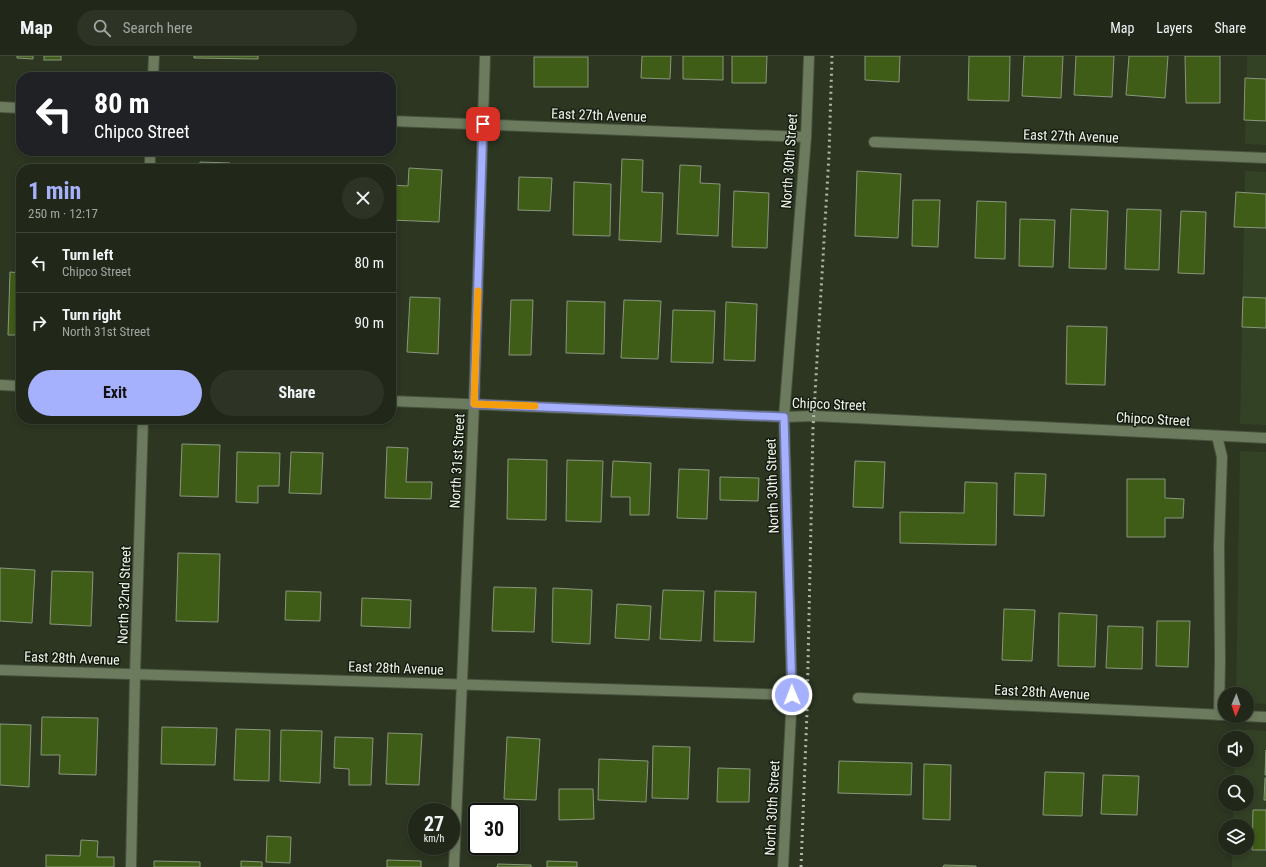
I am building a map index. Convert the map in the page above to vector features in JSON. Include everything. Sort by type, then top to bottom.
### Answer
[{"type":"street","points":[[153,72],[154,56]]},
{"type":"street","name":"North 31st Street","points":[[454,867],[474,404],[485,56]]},
{"type":"street","name":"North 30th Street","points":[[783,867],[792,695],[784,417],[806,137],[808,56]]},
{"type":"street","points":[[0,107],[16,108]]},
{"type":"street","name":"East 27th Avenue","points":[[396,121],[806,137]]},
{"type":"street","name":"East 27th Avenue","points":[[874,142],[1266,158]]},
{"type":"street","points":[[0,385],[16,386]]},
{"type":"street","name":"Chipco Street","points":[[396,401],[784,417],[814,416],[1266,438]]},
{"type":"street","name":"North 32nd Street","points":[[131,867],[135,674],[144,424]]},
{"type":"street","points":[[1217,436],[1222,457],[1219,545],[1221,687]]},
{"type":"street","name":"East 28th Avenue","points":[[0,670],[792,695]]},
{"type":"street","name":"East 28th Avenue","points":[[858,698],[1218,715]]},
{"type":"street","points":[[1254,716],[1266,717]]},
{"type":"shaded area","points":[[1247,56],[1266,56],[1266,145],[1245,144]]},
{"type":"shaded area","points":[[1245,171],[1266,172],[1266,425],[1240,424]]},
{"type":"shaded area","points":[[1240,451],[1266,452],[1266,704],[1254,703],[1254,687],[1236,687]]},
{"type":"shaded area","points":[[1235,729],[1266,731],[1266,867],[1232,867],[1232,855],[1254,855],[1254,819],[1233,819],[1233,811],[1254,811],[1254,775],[1234,775],[1235,767],[1254,767],[1254,731],[1235,731]]},
{"type":"building","points":[[17,56],[33,56],[33,59],[17,58]]},
{"type":"building","points":[[44,56],[61,56],[61,60],[44,60]]},
{"type":"building","points":[[194,56],[258,56],[258,59],[194,58]]},
{"type":"building","points":[[642,56],[671,56],[670,79],[641,78]]},
{"type":"building","points":[[683,56],[723,56],[723,80],[683,79]]},
{"type":"building","points":[[732,56],[767,56],[766,83],[732,83]]},
{"type":"building","points":[[865,56],[900,56],[899,82],[865,80]]},
{"type":"building","points":[[969,56],[1010,56],[1009,101],[968,100]]},
{"type":"building","points":[[1024,56],[1063,56],[1061,98],[1022,96]]},
{"type":"building","points":[[1076,56],[1114,56],[1112,97],[1074,95]]},
{"type":"building","points":[[1129,56],[1168,56],[1165,98],[1126,95]]},
{"type":"building","points":[[1185,56],[1220,56],[1220,103],[1186,103]]},
{"type":"building","points":[[534,57],[588,57],[588,87],[534,87]]},
{"type":"building","points":[[1245,78],[1266,79],[1266,121],[1244,120]]},
{"type":"building","points":[[622,159],[643,160],[642,192],[663,193],[661,242],[619,240]]},
{"type":"building","points":[[200,162],[230,163],[230,164],[200,164]]},
{"type":"building","points":[[680,165],[701,166],[700,183],[720,184],[718,236],[677,234]]},
{"type":"building","points":[[409,168],[442,170],[439,222],[396,220],[396,185],[408,186]]},
{"type":"building","points":[[857,171],[901,174],[898,238],[855,236]]},
{"type":"building","points":[[519,177],[552,178],[550,211],[518,210]]},
{"type":"building","points":[[574,182],[611,184],[610,236],[573,235]]},
{"type":"building","points":[[734,191],[769,193],[767,248],[732,247]]},
{"type":"building","points":[[1236,192],[1266,194],[1266,228],[1234,227]]},
{"type":"building","points":[[913,200],[940,200],[938,247],[912,246]]},
{"type":"building","points":[[977,201],[1006,202],[1005,259],[975,258]]},
{"type":"building","points":[[1071,209],[1108,211],[1106,269],[1069,268]]},
{"type":"building","points":[[1127,209],[1161,210],[1159,270],[1125,269]]},
{"type":"building","points":[[1181,211],[1206,212],[1204,274],[1178,273]]},
{"type":"building","points":[[1020,219],[1055,220],[1053,267],[1019,266]]},
{"type":"building","points":[[10,272],[16,273],[16,335],[8,335]]},
{"type":"building","points":[[410,297],[440,298],[438,354],[407,352]]},
{"type":"building","points":[[1243,297],[1266,298],[1266,328],[1242,327]]},
{"type":"building","points":[[511,300],[533,300],[531,355],[509,355]]},
{"type":"building","points":[[624,300],[661,301],[658,359],[621,358]]},
{"type":"building","points":[[567,301],[605,302],[604,354],[566,353]]},
{"type":"building","points":[[726,302],[757,304],[755,361],[724,360]]},
{"type":"building","points":[[673,310],[715,311],[713,363],[671,362]]},
{"type":"building","points":[[1067,326],[1107,327],[1105,385],[1066,384]]},
{"type":"building","points":[[182,444],[220,445],[218,497],[180,496]]},
{"type":"building","points":[[387,447],[408,448],[406,482],[432,482],[431,499],[385,498]]},
{"type":"building","points":[[237,452],[280,453],[279,486],[258,486],[258,503],[236,502]]},
{"type":"building","points":[[291,452],[323,453],[321,494],[289,493]]},
{"type":"building","points":[[508,459],[547,460],[546,520],[507,519]]},
{"type":"building","points":[[567,460],[603,461],[601,522],[566,521]]},
{"type":"building","points":[[613,461],[651,463],[649,515],[630,515],[630,497],[611,497]]},
{"type":"building","points":[[855,461],[885,462],[883,508],[853,507]]},
{"type":"building","points":[[679,469],[709,470],[707,519],[677,518]]},
{"type":"building","points":[[1015,473],[1046,474],[1044,516],[1014,515]]},
{"type":"building","points":[[720,477],[759,478],[758,501],[720,500]]},
{"type":"building","points":[[1127,479],[1165,479],[1165,498],[1184,499],[1183,518],[1165,518],[1165,537],[1127,537]]},
{"type":"building","points":[[965,482],[997,483],[996,545],[900,543],[900,512],[964,513]]},
{"type":"building","points":[[178,553],[220,554],[218,622],[176,621]]},
{"type":"building","points":[[0,568],[35,570],[32,623],[0,621]]},
{"type":"building","points":[[52,571],[93,572],[91,626],[50,624]]},
{"type":"building","points":[[494,587],[536,588],[534,632],[492,631]]},
{"type":"building","points":[[553,588],[592,590],[590,644],[552,642]]},
{"type":"building","points":[[663,590],[704,591],[701,641],[660,639]]},
{"type":"building","points":[[286,591],[321,592],[320,621],[285,620]]},
{"type":"building","points":[[715,591],[756,592],[754,642],[714,641]]},
{"type":"building","points":[[362,598],[411,600],[410,628],[361,626]]},
{"type":"building","points":[[617,604],[651,606],[649,640],[615,638]]},
{"type":"building","points":[[1004,609],[1035,610],[1032,661],[1002,660]]},
{"type":"building","points":[[1059,613],[1097,615],[1095,667],[1058,666]]},
{"type":"building","points":[[1157,621],[1190,621],[1188,667],[1156,666]]},
{"type":"building","points":[[1108,626],[1143,627],[1142,669],[1106,668]]},
{"type":"building","points":[[42,717],[98,718],[96,775],[59,774],[60,755],[41,755]]},
{"type":"building","points":[[0,724],[31,725],[29,787],[0,785]]},
{"type":"building","points":[[162,727],[217,728],[215,765],[161,764]]},
{"type":"building","points":[[236,729],[270,730],[269,781],[234,780]]},
{"type":"building","points":[[281,730],[322,731],[320,783],[280,781]]},
{"type":"building","points":[[388,733],[422,734],[419,785],[386,784]]},
{"type":"building","points":[[335,737],[373,738],[371,785],[349,785],[349,769],[334,768]]},
{"type":"building","points":[[507,737],[540,739],[536,800],[504,799]]},
{"type":"building","points":[[653,746],[690,747],[688,799],[652,798]]},
{"type":"building","points":[[1266,750],[1266,775],[1265,775]]},
{"type":"building","points":[[599,759],[648,761],[646,802],[598,800]]},
{"type":"building","points":[[839,761],[912,763],[911,795],[838,793]]},
{"type":"building","points":[[924,764],[951,765],[950,820],[923,819]]},
{"type":"building","points":[[718,768],[750,769],[749,802],[717,802]]},
{"type":"building","points":[[1045,772],[1084,773],[1082,816],[1043,815]]},
{"type":"building","points":[[1103,775],[1139,776],[1137,815],[1101,814]]},
{"type":"building","points":[[1265,778],[1266,800],[1264,800]]},
{"type":"building","points":[[559,789],[593,789],[594,819],[559,820]]},
{"type":"building","points":[[1254,810],[1266,810],[1266,850],[1254,850],[1254,819],[1253,819]]},
{"type":"building","points":[[267,836],[291,837],[290,863],[266,862]]},
{"type":"building","points":[[81,840],[98,841],[97,857],[114,857],[114,867],[46,867],[46,855],[80,856]]},
{"type":"building","points":[[387,860],[421,861],[421,867],[387,867]]},
{"type":"building","points":[[154,861],[200,862],[200,867],[154,867]]},
{"type":"building","points":[[241,861],[262,862],[262,867],[241,867]]},
{"type":"building","points":[[547,861],[577,862],[577,867],[547,867]]},
{"type":"building","points":[[498,864],[531,865],[531,867],[497,867]]},
{"type":"building","points":[[944,865],[976,866],[976,867],[943,867]]},
{"type":"railway","points":[[801,867],[807,712],[813,428],[829,155],[832,56]]},
{"type":"slow traffic","points":[[478,291],[474,404],[535,406]]},
{"type":"route","points":[[483,124],[474,404],[784,417],[792,695]]}]
